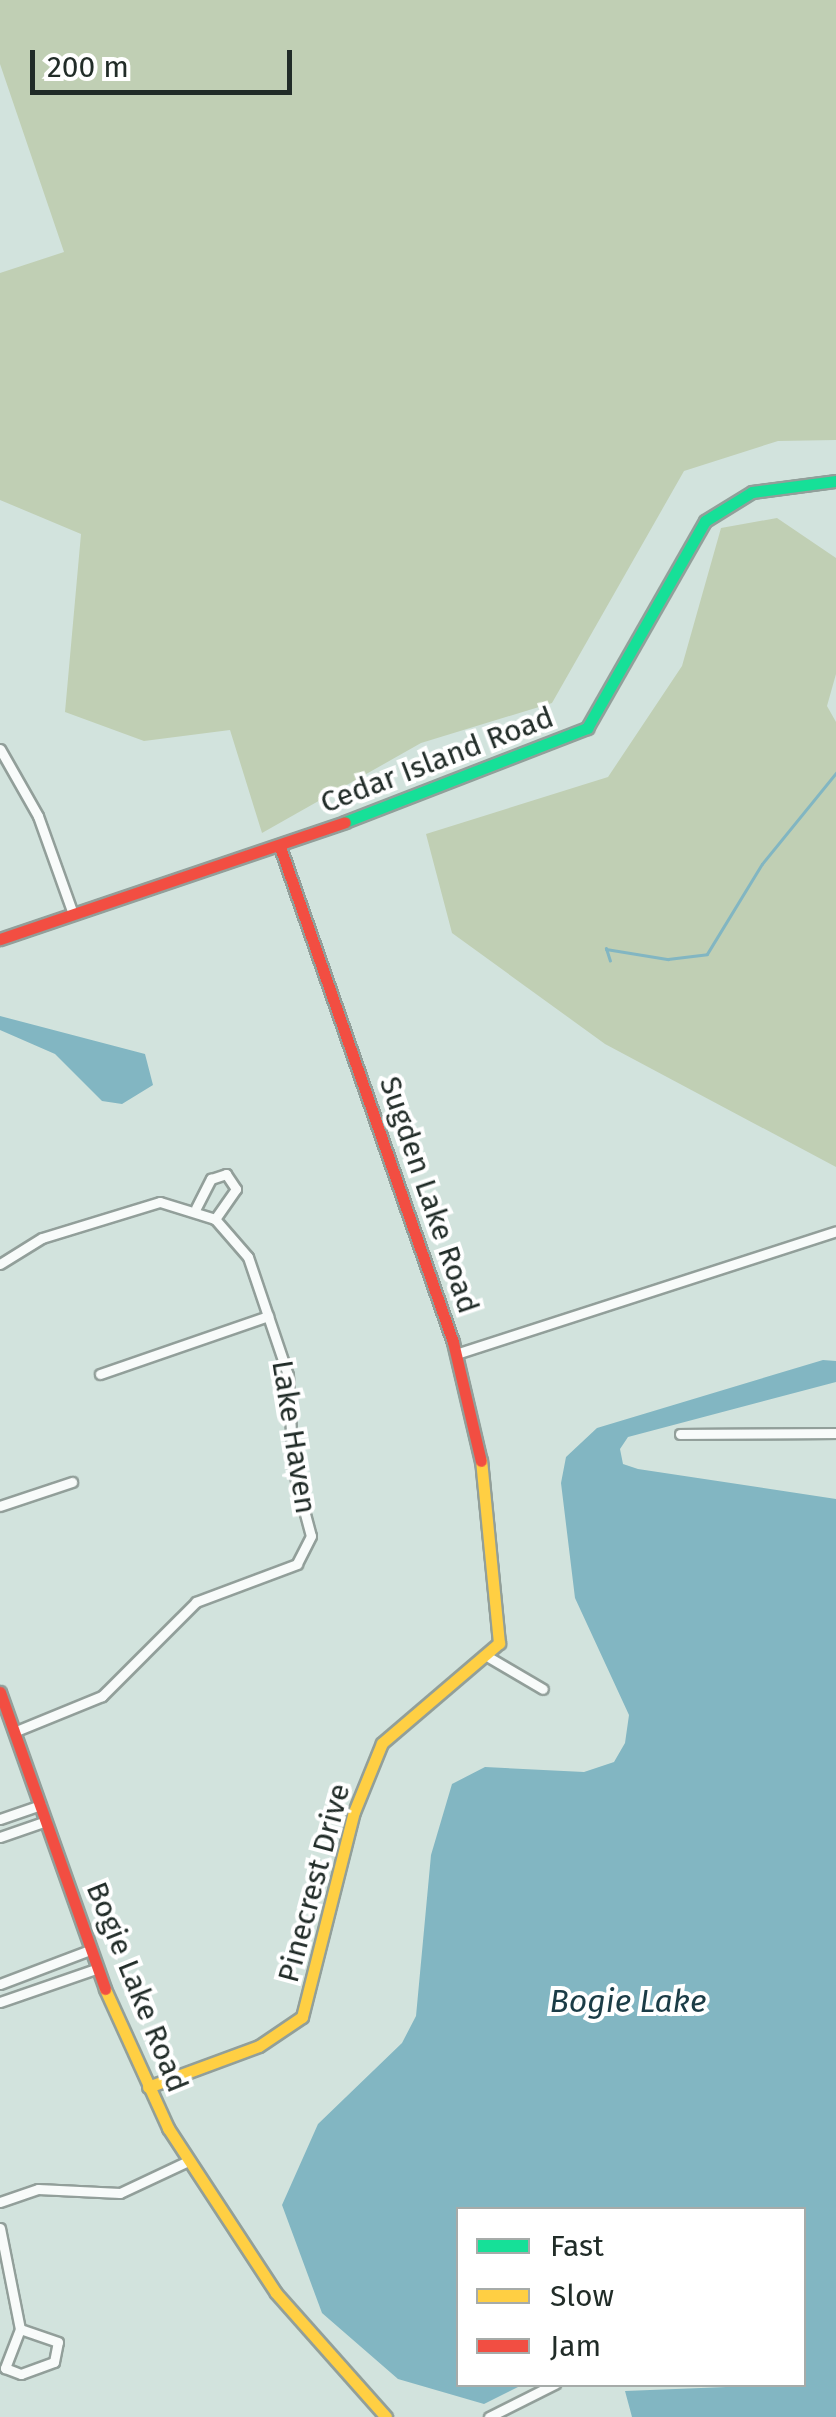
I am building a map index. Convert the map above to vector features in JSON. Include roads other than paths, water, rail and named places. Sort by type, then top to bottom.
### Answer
[{"type":"street","name":"Cedar Island Road","points":[[0,939],[280,847],[587,728],[609,704],[705,521],[752,492],[836,482]]},
{"type":"street","points":[[0,749],[54,861],[73,914]]},
{"type":"street","name":"Sugden Lake Road","points":[[280,847],[456,1354],[836,1231]]},
{"type":"street","points":[[196,1208],[210,1179],[226,1174],[236,1189],[216,1219]]},
{"type":"street","name":"Lake Haven","points":[[0,1264],[42,1238],[160,1202],[196,1208],[216,1219],[248,1257],[294,1402],[294,1468],[310,1550],[297,1564],[196,1602],[102,1696],[14,1732]]},
{"type":"street","points":[[100,1374],[268,1316]]},
{"type":"street","points":[[456,1354],[500,1602],[490,1658],[543,1689]]},
{"type":"street","points":[[680,1434],[836,1433]]},
{"type":"street","points":[[0,1506],[72,1482]]},
{"type":"street","name":"Pinecrest Drive","points":[[148,2087],[259,2046],[302,2017],[354,1812],[382,1743],[406,1715],[490,1658]]},
{"type":"street","name":"Bogie Lake Road","points":[[0,1692],[96,1969],[148,2087],[188,2161],[276,2293],[386,2417]]},
{"type":"street","points":[[0,1818],[40,1804]]},
{"type":"street","points":[[0,1837],[46,1821]]},
{"type":"street","points":[[0,1984],[90,1950]]},
{"type":"street","points":[[0,2002],[96,1969]]},
{"type":"street","points":[[27,1975],[33,1992]]},
{"type":"street","points":[[0,2202],[38,2189],[120,2192],[188,2161]]},
{"type":"street","points":[[0,2228],[20,2328],[5,2368],[20,2374],[54,2362],[58,2342],[20,2328]]},
{"type":"street","points":[[489,2417],[550,2387]]},
{"type":"water","points":[[0,1016],[145,1054],[153,1085],[122,1104],[102,1101],[55,1054],[0,1030]]},
{"type":"water","name":"Bogie Lake","points":[[823,1360],[836,1361],[836,1382],[628,1437],[620,1449],[623,1464],[638,1469],[836,1499],[836,2417],[632,2417],[625,2391],[806,2387],[806,2207],[456,2207],[456,2387],[518,2387],[484,2404],[398,2379],[322,2313],[282,2205],[318,2124],[402,2043],[416,2016],[431,1855],[452,1784],[485,1767],[584,1772],[614,1762],[625,1743],[629,1715],[575,1598],[561,1483],[566,1457],[597,1428]]},
{"type":"waterway","points":[[610,961],[606,949],[668,959],[707,954],[762,864],[836,773]]}]
